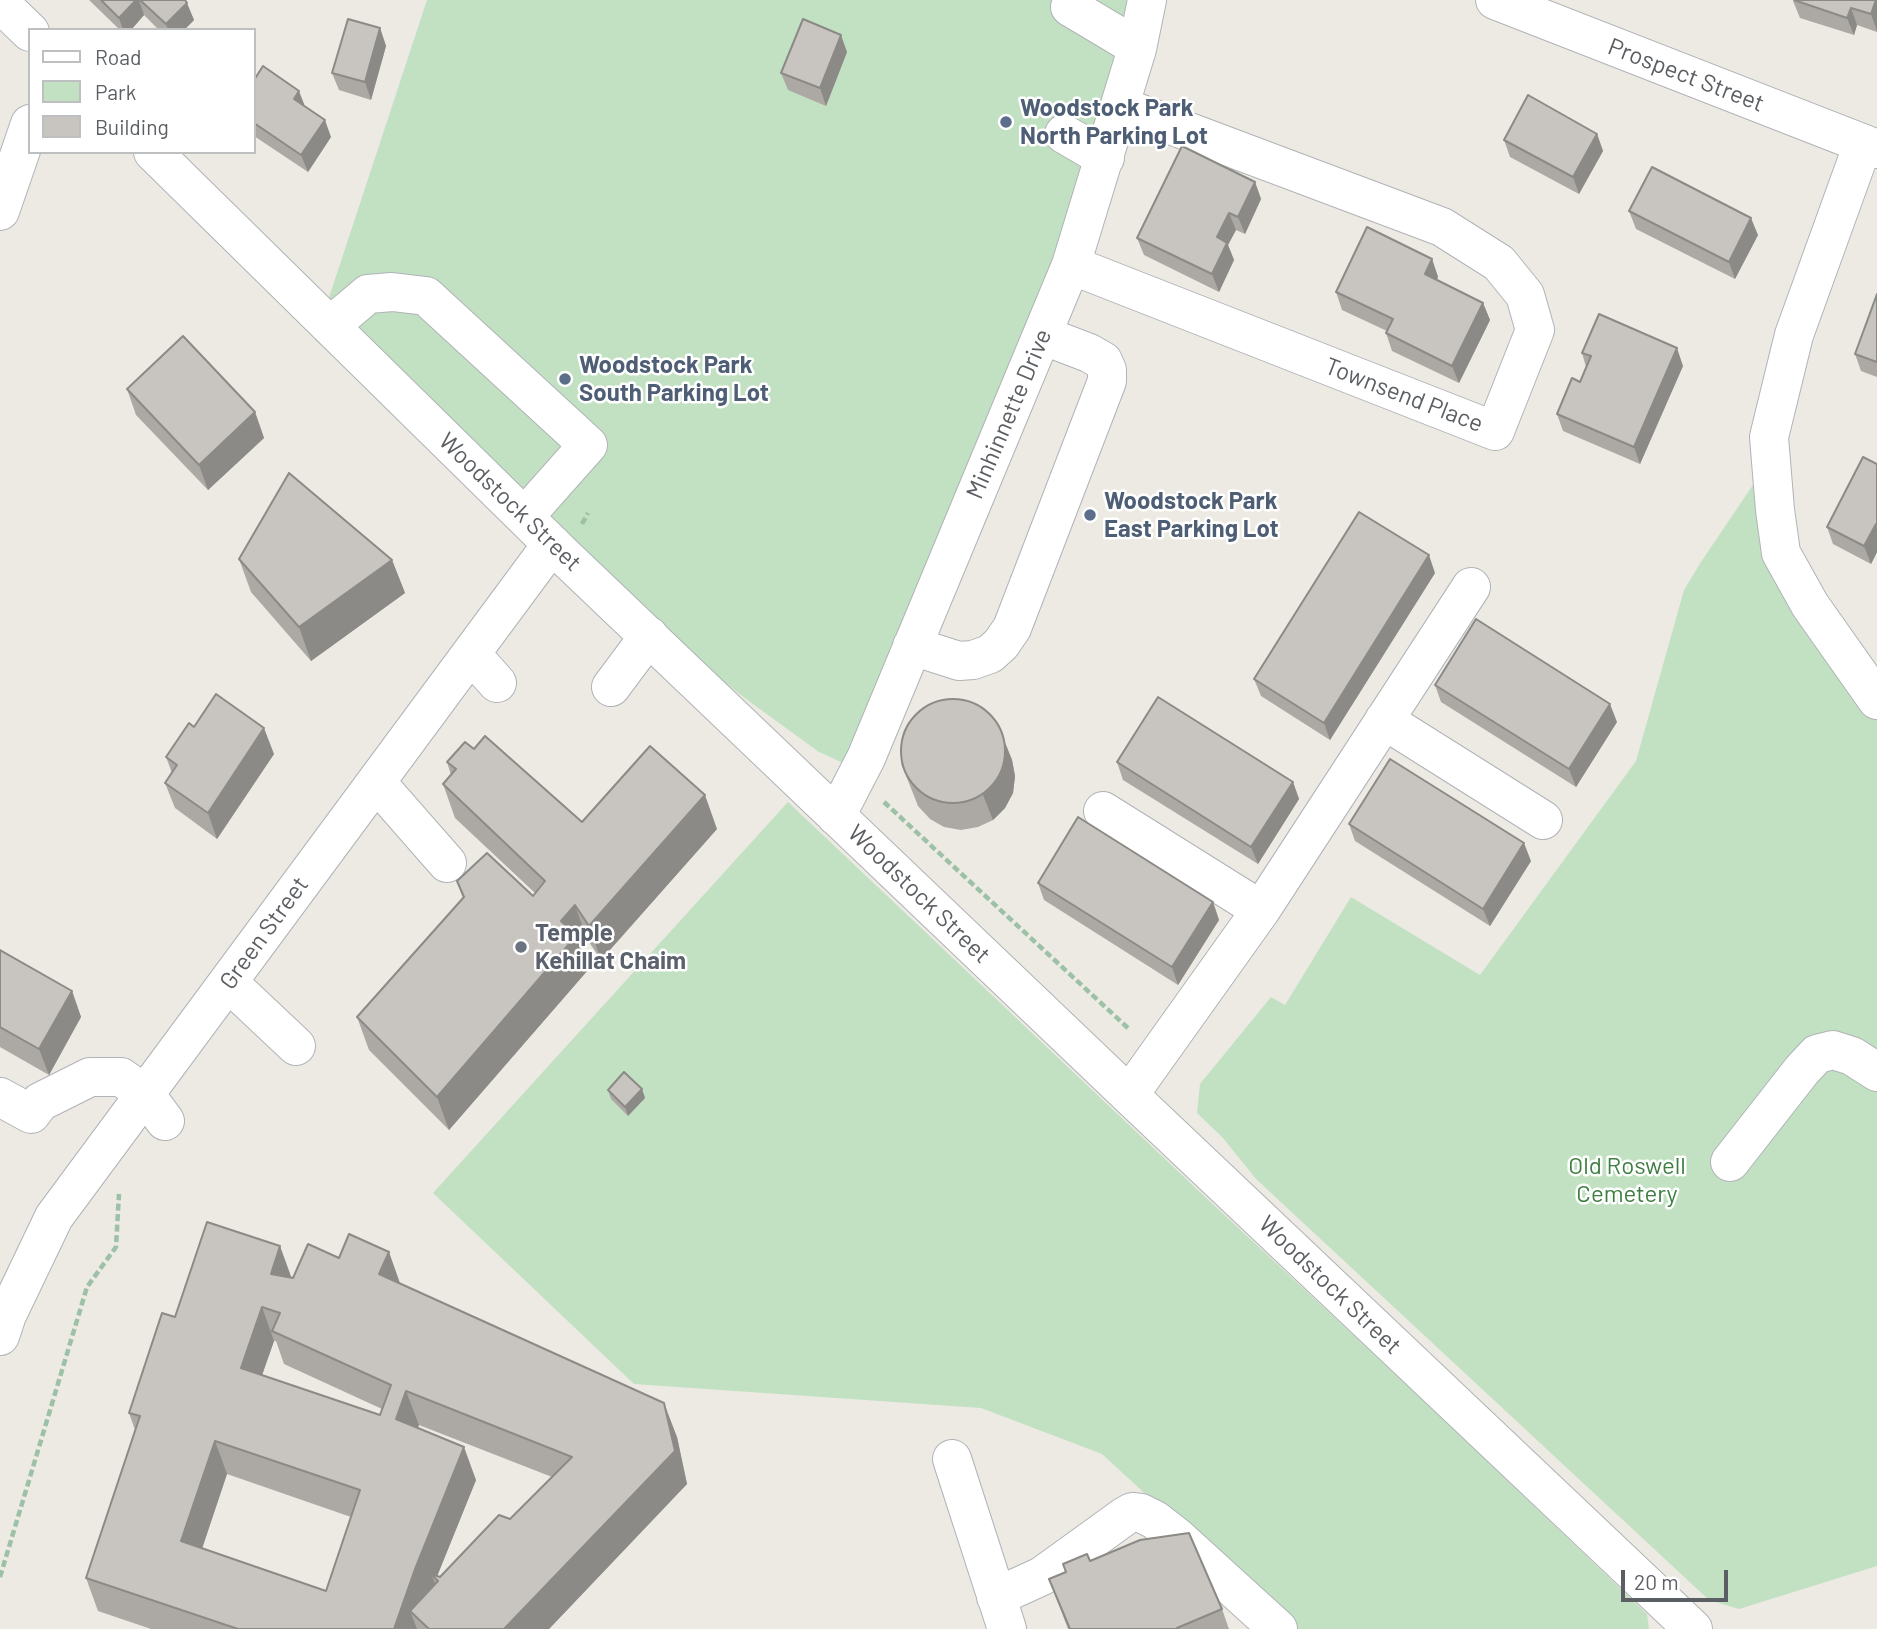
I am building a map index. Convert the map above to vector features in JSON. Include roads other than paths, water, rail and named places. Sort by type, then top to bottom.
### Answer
[{"type":"street","name":"Minhinnette Drive","points":[[836,816],[866,758],[1071,265],[1121,106],[1147,0]]},
{"type":"street","name":"Prospect Street","points":[[1495,0],[1870,146]]},
{"type":"street","points":[[0,3],[28,30]]},
{"type":"street","points":[[1070,7],[1137,47]]},
{"type":"street","name":"Townsend Place","points":[[1071,265],[1495,430],[1535,330],[1525,295],[1499,262],[1442,227],[1121,106]]},
{"type":"street","points":[[0,211],[28,130]]},
{"type":"street","points":[[1064,134],[1105,158]]},
{"type":"street","points":[[1870,146],[1794,335],[1769,437],[1781,553],[1810,605],[1877,700]]},
{"type":"street","name":"Woodstock Street","points":[[155,154],[552,544],[1693,1629]]},
{"type":"street","points":[[330,326],[368,295],[392,292],[426,296],[588,445],[525,516]]},
{"type":"street","points":[[912,646],[959,661],[973,660],[990,654],[1012,628],[1107,381],[1107,370],[1102,361],[1089,353],[1042,335]]},
{"type":"street","name":"Green Street","points":[[0,1336],[7,1315],[54,1217],[155,1107],[228,982],[552,544]]},
{"type":"street","points":[[1129,1095],[1261,910],[1471,587]]},
{"type":"street","points":[[611,687],[649,636]]},
{"type":"street","points":[[471,654],[496,683]]},
{"type":"street","points":[[1384,720],[1543,820]]},
{"type":"street","points":[[376,782],[447,863]]},
{"type":"street","points":[[1103,811],[1261,910]]},
{"type":"street","points":[[228,982],[296,1046]]},
{"type":"street","points":[[1730,1162],[1817,1054],[1833,1050],[1852,1056],[1877,1072]]},
{"type":"street","points":[[0,1097],[31,1114],[40,1102],[90,1077],[121,1077],[155,1107]]},
{"type":"street","points":[[952,1459],[1001,1613],[1042,1576],[1132,1512],[1155,1520],[1178,1538],[1278,1629]]},
{"type":"place","name":"Woodstock Park North Parking Lot","points":[[1006,122]]},
{"type":"place","name":"Woodstock Park South Parking Lot","points":[[565,379]]},
{"type":"place","name":"Woodstock Park East Parking Lot","points":[[1090,515]]},
{"type":"place","name":"Temple Kehillat Chaim","points":[[521,947]]},
{"type":"park label","name":"Old Roswell Cemetery","points":[[1627,1180]]}]
